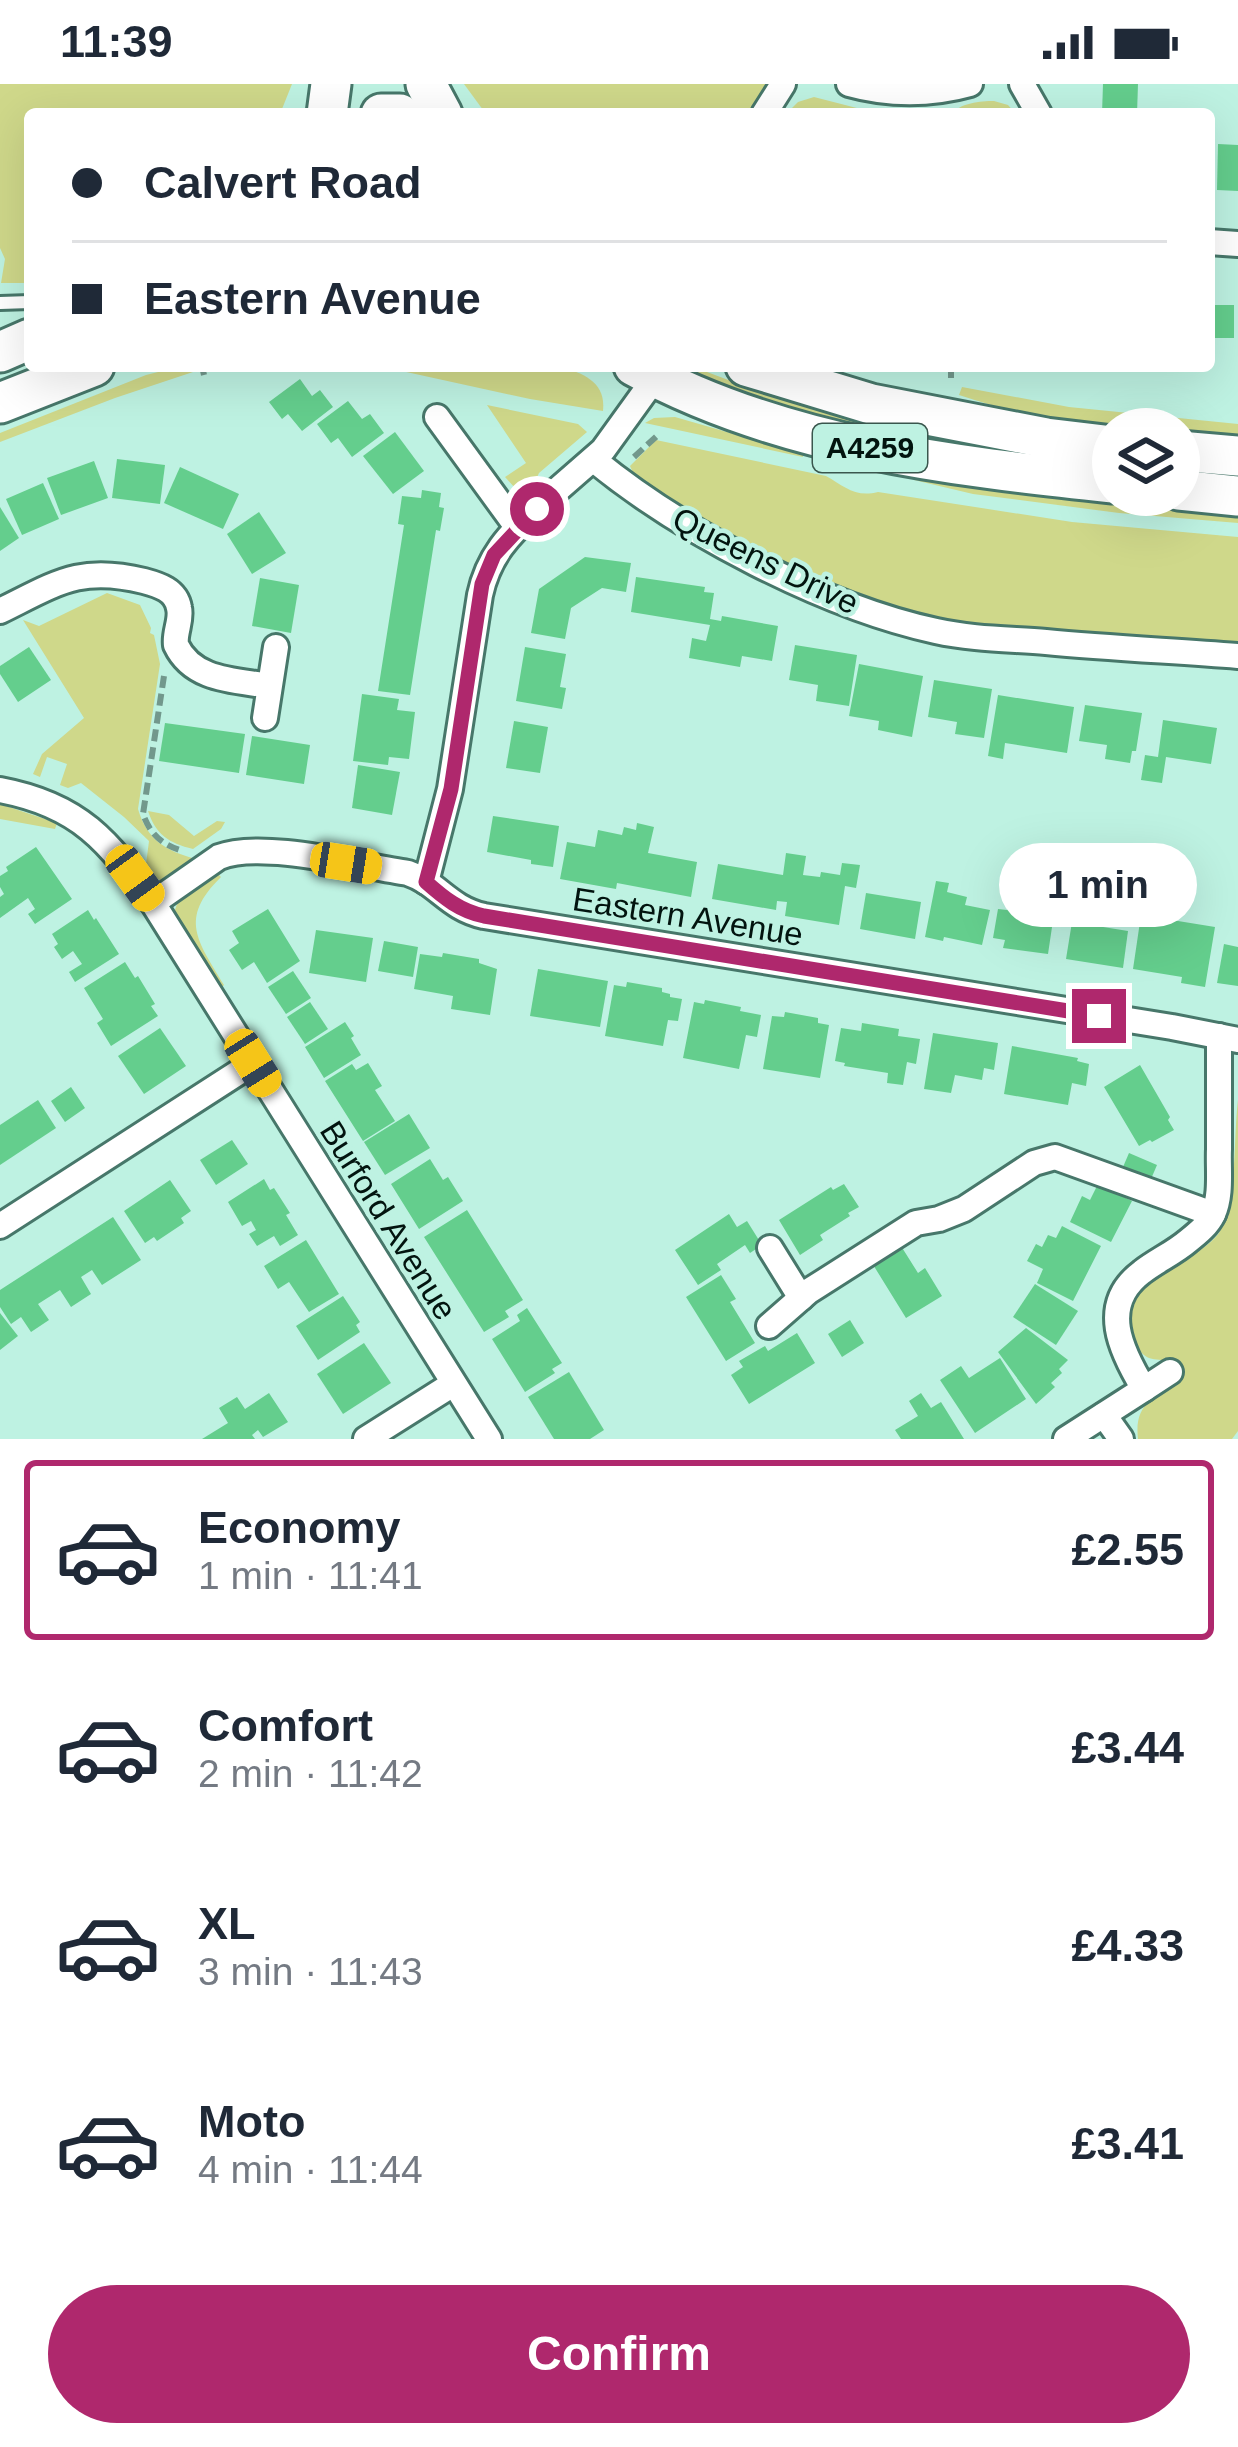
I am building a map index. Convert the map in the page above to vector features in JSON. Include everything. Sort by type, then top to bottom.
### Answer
[{"type":"main road","points":[[0,403],[79,372]]},
{"type":"main road","name":"A4259","points":[[644,372],[717,404],[827,439],[909,457],[1092,481]]},
{"type":"main road","name":"A4259","points":[[766,372],[871,404],[1092,443]]},
{"type":"main road","points":[[1200,453],[1238,456]]},
{"type":"main road","points":[[1200,492],[1238,496]]},
{"type":"street","points":[[849,84],[914,92],[970,84]]},
{"type":"street","points":[[426,882],[451,789],[482,584],[494,555],[517,527],[593,460],[638,372]]},
{"type":"street","points":[[437,417],[517,527]]},
{"type":"street","name":"Queens Drive","points":[[593,460],[653,504],[773,571],[909,624],[966,636],[1238,656]]},
{"type":"street","points":[[0,611],[73,578],[113,573],[154,583],[172,593],[179,608],[175,636],[179,653],[190,666],[201,673],[269,686]]},
{"type":"street","points":[[265,718],[276,647]]},
{"type":"street","name":"Burford Avenue","points":[[0,790],[61,810],[91,828],[153,903],[489,1439]]},
{"type":"street","name":"Eastern Avenue","points":[[153,903],[231,852],[260,850],[408,873],[457,907],[484,916],[1229,1038]]},
{"type":"street","points":[[1144,1388],[1124,1354],[1117,1310],[1132,1280],[1200,1232],[1213,1214],[1229,1038]]},
{"type":"street","points":[[0,1226],[253,1063]]},
{"type":"street","points":[[769,1326],[824,1281],[916,1223],[964,1210],[1024,1168],[1047,1158],[1213,1214]]},
{"type":"street","points":[[770,1248],[801,1298]]},
{"type":"street","points":[[1066,1439],[1170,1372]]},
{"type":"street","points":[[366,1439],[453,1384]]},
{"type":"street","points":[[1104,1415],[1121,1439]]},
{"type":"path","points":[[951,372],[951,380]]},
{"type":"path","points":[[179,653],[164,673],[143,814],[160,841],[197,853],[208,864]]},
{"type":"green space","points":[[0,84],[292,84],[282,108],[24,108],[24,283],[1,283],[5,259],[0,248]]},
{"type":"green space","points":[[464,84],[766,84],[753,108],[482,108]]},
{"type":"green space","points":[[814,97],[857,108],[792,108]]},
{"type":"green space","points":[[994,101],[1011,108],[960,108]]},
{"type":"green space","points":[[193,372],[0,442],[0,433],[146,375]]},
{"type":"green space","points":[[406,372],[575,372],[597,386],[603,411]]},
{"type":"green space","points":[[690,372],[707,372],[885,424],[883,432],[798,410]]},
{"type":"green space","points":[[962,387],[1092,409],[1092,425],[1041,417],[959,395]]},
{"type":"green space","points":[[487,405],[578,424],[587,432],[539,473],[534,484],[515,488],[505,477],[526,463]]},
{"type":"green space","points":[[675,417],[803,454],[803,457],[645,423]]},
{"type":"green space","points":[[1200,420],[1238,424],[1238,438],[1200,435]]},
{"type":"green space","points":[[656,440],[826,476],[863,493],[1072,522],[1238,537],[1238,645],[986,627],[904,610],[828,583],[662,497],[635,477],[630,466]]},
{"type":"green space","points":[[914,480],[1092,498],[1092,509],[973,494]]},
{"type":"green space","points":[[1200,508],[1238,512],[1238,523],[1155,516],[1200,516]]},
{"type":"green space","points":[[107,593],[140,605],[154,635],[160,664],[138,809],[159,843],[196,859],[165,881],[145,872],[149,841],[124,817],[81,783],[68,788],[60,785],[67,764],[47,757],[40,777],[33,774],[42,754],[84,718],[23,620],[39,626]]},
{"type":"green space","points":[[0,804],[57,823],[55,829],[0,819]]},
{"type":"green space","points":[[148,811],[169,815],[194,836],[217,821],[225,822],[193,849],[164,837]]},
{"type":"green space","points":[[215,871],[221,877],[196,918],[200,943],[224,985],[220,989],[174,917],[183,896]]},
{"type":"green space","points":[[1238,1100],[1238,1431],[1232,1439],[1138,1439],[1142,1410],[1179,1381],[1165,1360],[1140,1351],[1129,1316],[1147,1285],[1219,1233],[1232,1186]]},
{"type":"building","points":[[1103,84],[1138,84],[1137,108],[1102,108]]},
{"type":"building","points":[[1218,144],[1238,145],[1238,191],[1217,190]]},
{"type":"building","points":[[1215,305],[1234,305],[1234,338],[1215,338]]},
{"type":"building","points":[[300,379],[312,396],[320,390],[333,407],[302,431],[288,414],[282,419],[269,402]]},
{"type":"building","points":[[348,401],[362,419],[370,414],[384,433],[352,457],[338,438],[331,443],[317,424]]},
{"type":"building","points":[[395,432],[424,471],[393,494],[363,456]]},
{"type":"building","points":[[117,459],[165,465],[160,504],[112,498]]},
{"type":"building","points":[[94,461],[108,498],[61,515],[47,478]]},
{"type":"building","points":[[180,467],[239,494],[223,529],[164,503]]},
{"type":"building","points":[[43,483],[59,519],[22,535],[6,499]]},
{"type":"building","points":[[422,490],[441,493],[439,507],[444,508],[440,531],[436,530],[410,695],[378,691],[404,525],[398,524],[402,496],[421,498]]},
{"type":"building","points":[[0,507],[19,538],[0,551]]},
{"type":"building","points":[[259,512],[286,553],[252,574],[227,534]]},
{"type":"building","points":[[585,557],[631,563],[626,592],[602,588],[571,608],[565,639],[531,633],[539,589]]},
{"type":"building","points":[[636,577],[705,587],[704,592],[714,593],[710,619],[721,621],[722,616],[778,626],[772,661],[742,656],[740,667],[689,658],[692,638],[706,641],[710,625],[631,612]]},
{"type":"building","points":[[260,578],[299,585],[291,633],[252,626]]},
{"type":"building","points":[[795,645],[857,655],[849,706],[816,701],[818,685],[789,680]]},
{"type":"building","points":[[29,647],[51,680],[18,702],[0,666]]},
{"type":"building","points":[[525,647],[566,654],[562,709],[516,701]]},
{"type":"building","points":[[859,664],[923,676],[912,737],[878,730],[879,721],[849,716]]},
{"type":"building","points":[[934,680],[992,689],[984,738],[955,734],[957,722],[928,717]]},
{"type":"building","points":[[362,694],[399,699],[397,710],[415,712],[409,759],[389,757],[388,765],[353,761]]},
{"type":"building","points":[[998,695],[1074,707],[1067,753],[1005,743],[1003,759],[988,756]]},
{"type":"building","points":[[1085,705],[1142,713],[1130,763],[1105,759],[1107,745],[1079,741]]},
{"type":"building","points":[[1163,720],[1217,728],[1211,764],[1166,757],[1162,783],[1141,780],[1145,755],[1158,757]]},
{"type":"building","points":[[514,721],[548,727],[540,773],[506,768]]},
{"type":"building","points":[[165,723],[245,734],[239,773],[159,761]]},
{"type":"building","points":[[252,736],[310,745],[304,784],[246,775]]},
{"type":"building","points":[[358,765],[400,772],[392,815],[352,808]]},
{"type":"building","points":[[493,816],[559,826],[553,867],[487,852]]},
{"type":"building","points":[[637,823],[654,827],[648,853],[697,862],[691,897],[617,883],[616,889],[560,879],[567,842],[595,847],[598,830],[622,835],[624,827],[636,830]]},
{"type":"building","points":[[36,847],[72,899],[35,924],[28,914],[35,909],[28,898],[0,918],[4,894],[0,876]]},
{"type":"building","points":[[786,853],[806,856],[803,875],[840,875],[842,863],[860,865],[856,888],[845,886],[839,925],[785,916],[787,902],[777,901],[776,910],[712,899],[718,864],[783,875]]},
{"type":"building","points":[[936,881],[949,883],[947,892],[967,897],[965,905],[990,910],[982,945],[925,937]]},
{"type":"building","points":[[866,893],[921,902],[915,939],[860,929]]},
{"type":"building","points":[[1009,899],[1055,907],[1048,954],[1003,948],[1005,940],[993,938],[998,909],[1007,910]]},
{"type":"building","points":[[268,909],[300,961],[267,983],[254,962],[242,970],[229,950],[239,943],[232,931]]},
{"type":"building","points":[[88,910],[119,954],[75,982],[69,972],[82,964],[73,951],[62,959],[52,934]]},
{"type":"building","points":[[1141,915],[1215,927],[1205,987],[1181,983],[1182,977],[1133,969]]},
{"type":"building","points":[[1072,922],[1128,931],[1123,968],[1066,959]]},
{"type":"building","points":[[316,930],[373,938],[366,982],[309,973]]},
{"type":"building","points":[[384,941],[418,947],[413,977],[378,971]]},
{"type":"building","points":[[1224,944],[1238,947],[1238,986],[1217,983]]},
{"type":"building","points":[[443,953],[479,959],[497,969],[490,1015],[451,1009],[453,996],[414,989],[420,954],[442,957]]},
{"type":"building","points":[[125,962],[138,976],[158,1016],[111,1046],[97,1023],[103,1019],[84,988]]},
{"type":"building","points":[[538,969],[608,981],[600,1027],[530,1016]]},
{"type":"building","points":[[293,971],[311,998],[286,1014],[268,987]]},
{"type":"building","points":[[627,982],[662,988],[670,997],[682,999],[678,1021],[668,1020],[663,1046],[605,1036],[614,985],[626,987]]},
{"type":"building","points":[[705,1000],[761,1015],[757,1037],[746,1035],[739,1069],[683,1058],[694,1002],[704,1004]]},
{"type":"building","points":[[310,1002],[328,1029],[305,1044],[287,1017]]},
{"type":"building","points":[[785,1012],[829,1025],[820,1078],[763,1069],[772,1016],[784,1017]]},
{"type":"building","points":[[345,1022],[361,1055],[324,1078],[305,1047]]},
{"type":"building","points":[[862,1023],[899,1029],[898,1036],[920,1039],[916,1064],[907,1062],[903,1085],[887,1083],[888,1073],[835,1061],[841,1028],[861,1031]]},
{"type":"building","points":[[160,1028],[186,1066],[144,1094],[118,1056]]},
{"type":"building","points":[[933,1033],[998,1043],[994,1070],[984,1068],[982,1080],[955,1075],[951,1093],[924,1089]]},
{"type":"building","points":[[1012,1046],[1078,1058],[1089,1064],[1086,1086],[1072,1083],[1068,1105],[1004,1094]]},
{"type":"building","points":[[368,1063],[382,1086],[375,1090],[395,1121],[363,1141],[325,1081],[352,1064],[356,1070]]},
{"type":"building","points":[[1140,1065],[1174,1130],[1139,1146],[1104,1087]]},
{"type":"building","points":[[71,1087],[85,1108],[65,1122],[51,1101]]},
{"type":"building","points":[[38,1100],[56,1128],[0,1165],[0,1125]]},
{"type":"building","points":[[409,1114],[430,1148],[385,1175],[364,1142]]},
{"type":"building","points":[[232,1140],[248,1164],[216,1185],[200,1160]]},
{"type":"building","points":[[1129,1153],[1157,1165],[1151,1179],[1123,1167]]},
{"type":"building","points":[[430,1159],[463,1201],[419,1229],[391,1184]]},
{"type":"building","points":[[264,1179],[290,1213],[286,1215],[298,1235],[280,1246],[274,1236],[257,1246],[249,1234],[256,1230],[251,1221],[242,1226],[228,1202]]},
{"type":"building","points":[[170,1180],[191,1211],[181,1218],[184,1223],[157,1241],[154,1237],[145,1243],[124,1211]]},
{"type":"building","points":[[844,1184],[859,1207],[800,1255],[779,1220],[831,1187]]},
{"type":"building","points":[[1098,1184],[1132,1201],[1111,1242],[1070,1222],[1082,1196],[1090,1200]]},
{"type":"building","points":[[467,1210],[523,1300],[505,1311],[509,1317],[484,1332],[424,1237]]},
{"type":"building","points":[[729,1214],[737,1227],[747,1221],[762,1245],[750,1253],[745,1245],[717,1264],[721,1270],[698,1285],[675,1250]]},
{"type":"building","points":[[113,1217],[141,1260],[102,1285],[92,1270],[81,1277],[91,1294],[71,1307],[60,1290],[38,1304],[49,1320],[31,1332],[21,1317],[11,1324],[0,1307],[0,1290]]},
{"type":"building","points":[[1062,1226],[1101,1246],[1073,1301],[1037,1283],[1043,1269],[1027,1261],[1036,1244],[1042,1247],[1048,1235],[1056,1238]]},
{"type":"building","points":[[306,1240],[339,1294],[309,1312],[289,1282],[278,1289],[264,1266]]},
{"type":"building","points":[[901,1246],[918,1273],[925,1268],[942,1296],[906,1318],[872,1263]]},
{"type":"building","points":[[721,1275],[736,1299],[730,1302],[755,1343],[726,1361],[686,1297]]},
{"type":"building","points":[[1035,1284],[1078,1311],[1056,1345],[1013,1317]]},
{"type":"building","points":[[343,1296],[360,1322],[356,1325],[360,1332],[318,1360],[296,1326]]},
{"type":"building","points":[[527,1308],[562,1363],[525,1392],[492,1339],[520,1321],[517,1315]]},
{"type":"building","points":[[0,1313],[18,1336],[0,1350]]},
{"type":"building","points":[[850,1320],[864,1343],[842,1357],[828,1334]]},
{"type":"building","points":[[1026,1328],[1068,1360],[1051,1383],[1055,1387],[1036,1404],[998,1352]]},
{"type":"building","points":[[797,1333],[815,1363],[749,1404],[731,1375],[743,1367],[739,1361],[765,1346],[768,1351]]},
{"type":"building","points":[[364,1343],[391,1383],[343,1414],[317,1374]]},
{"type":"building","points":[[1000,1358],[1026,1399],[975,1433],[940,1380],[961,1366],[969,1378]]},
{"type":"building","points":[[569,1372],[604,1430],[590,1439],[554,1439],[528,1397]]},
{"type":"building","points":[[269,1393],[288,1422],[263,1437],[258,1430],[252,1435],[255,1439],[202,1439],[228,1423],[219,1408],[237,1397],[245,1409]]},
{"type":"building","points":[[921,1393],[931,1408],[941,1402],[964,1439],[901,1439],[895,1430],[918,1416],[909,1401]]},
{"type":"route","points":[[537,509],[494,555],[482,584],[451,789],[426,882],[442,897],[468,913],[484,916],[1099,1016]]}]
